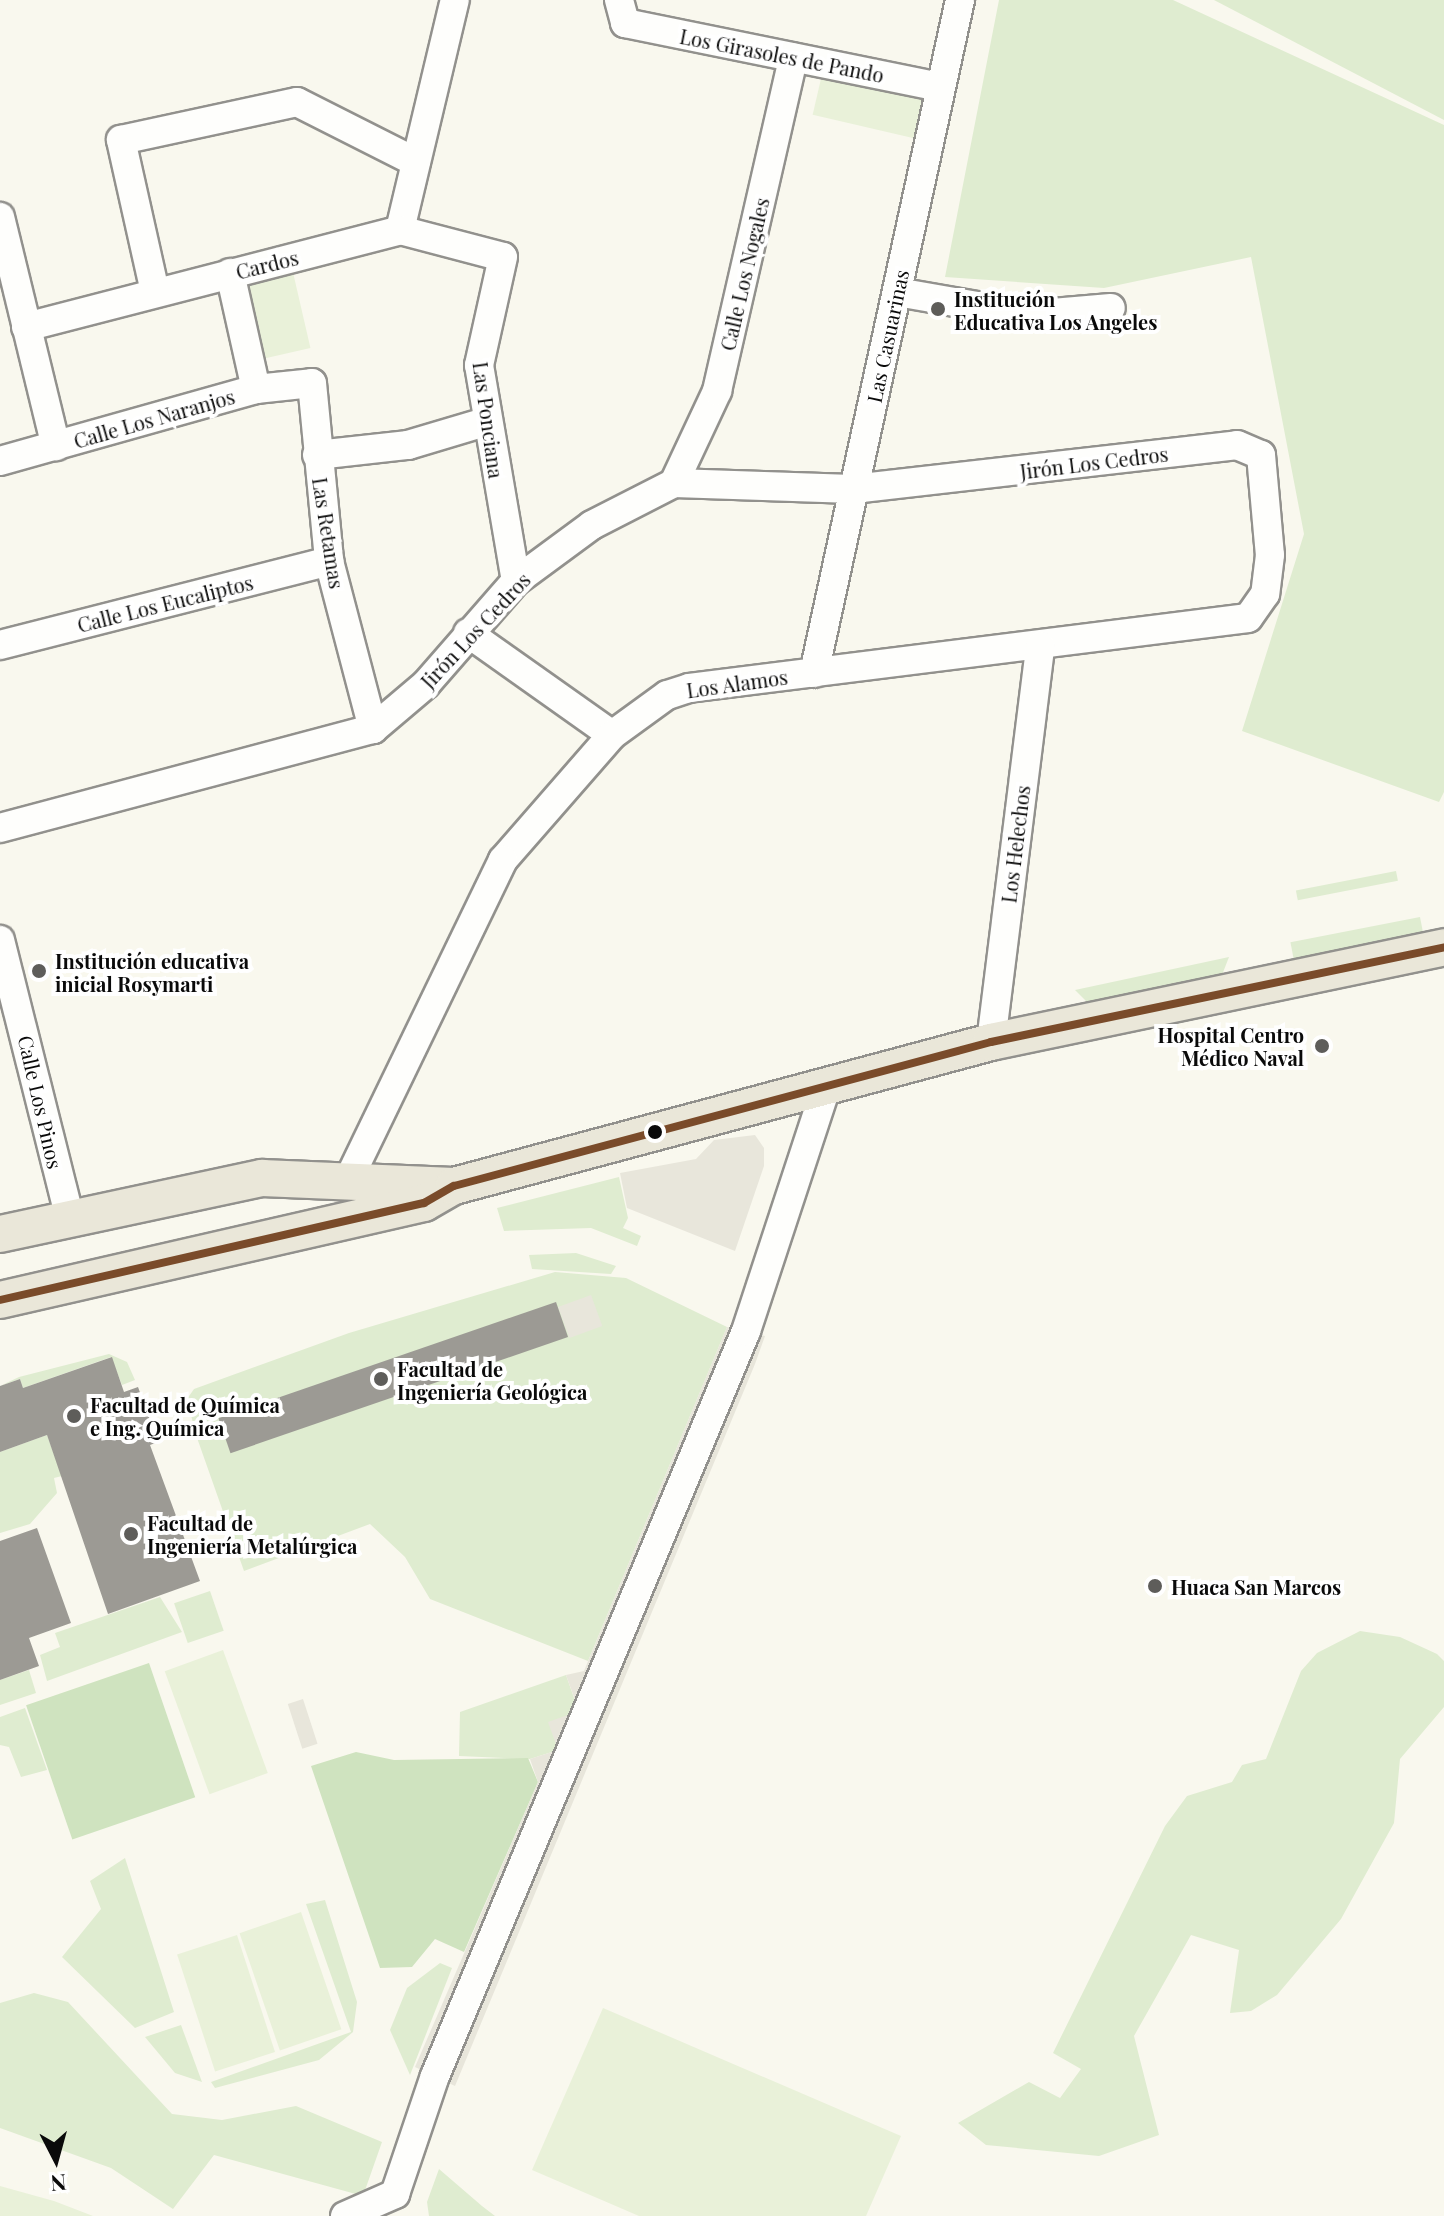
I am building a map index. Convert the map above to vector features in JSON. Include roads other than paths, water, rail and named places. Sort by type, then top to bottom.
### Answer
[{"type":"main road","points":[[0,1300],[424,1203],[454,1186],[991,1042],[1444,947]]},
{"type":"main road","points":[[0,1234],[274,1177],[454,1186]]},
{"type":"main road","points":[[222,1186],[248,1197],[255,1208],[257,1221],[243,1243]]},
{"type":"street","points":[[400,230],[455,0]]},
{"type":"street","name":"Las Casuarinas","points":[[814,673],[960,0]]},
{"type":"street","name":"Los Girasoles de Pando","points":[[622,12],[793,58],[939,87]]},
{"type":"street","name":"Calle Los Nogales","points":[[674,483],[717,391],[793,58]]},
{"type":"street","points":[[155,292],[112,142],[297,102],[416,162]]},
{"type":"street","points":[[0,217],[56,446]]},
{"type":"street","name":"Cardos","points":[[26,327],[400,230]]},
{"type":"street","name":"Las Ponciana","points":[[400,230],[505,262],[480,350],[485,422],[516,581]]},
{"type":"street","points":[[230,273],[256,389]]},
{"type":"street","points":[[897,292],[1029,315],[1111,308]]},
{"type":"street","name":"Calle Los Naranjos","points":[[0,461],[256,389],[310,383]]},
{"type":"street","name":"Las Retamas","points":[[310,383],[329,561],[373,729]]},
{"type":"street","points":[[317,455],[408,445],[485,422]]},
{"type":"street","name":"Jirón Los Cedros","points":[[0,828],[373,729],[426,684],[516,581],[592,525],[674,483],[853,489],[1237,445],[1261,455],[1268,488],[1268,581],[1248,618]]},
{"type":"street","name":"Calle Los Eucaliptos","points":[[0,645],[329,561]]},
{"type":"street","name":"Los Alamos","points":[[349,1179],[497,871],[525,830],[612,735],[681,689],[1248,618]]},
{"type":"street","points":[[468,633],[612,735]]},
{"type":"street","name":"Los Helechos","points":[[991,1042],[1040,646]]},
{"type":"street","name":"Calle Los Pinos","points":[[0,940],[10,1012],[70,1218]]},
{"type":"street","points":[[345,2216],[395,2194],[435,2076],[746,1331],[827,1085]]},
{"type":"place","name":"Institución Educativa Los Angeles","points":[[938,309]]},
{"type":"place","name":"Institución educativa inicial Rosymarti","points":[[39,971]]},
{"type":"place","name":"Hospital Centro Médico Naval","points":[[1322,1046]]},
{"type":"place","name":"Facultad de Ingeniería Geológica","points":[[381,1379]]},
{"type":"place","name":"Facultad de Química e Ing. Química","points":[[74,1416]]},
{"type":"place","name":"Facultad de Ingeniería Metalúrgica","points":[[131,1534]]},
{"type":"place","name":"Huaca San Marcos","points":[[1155,1586]]}]
